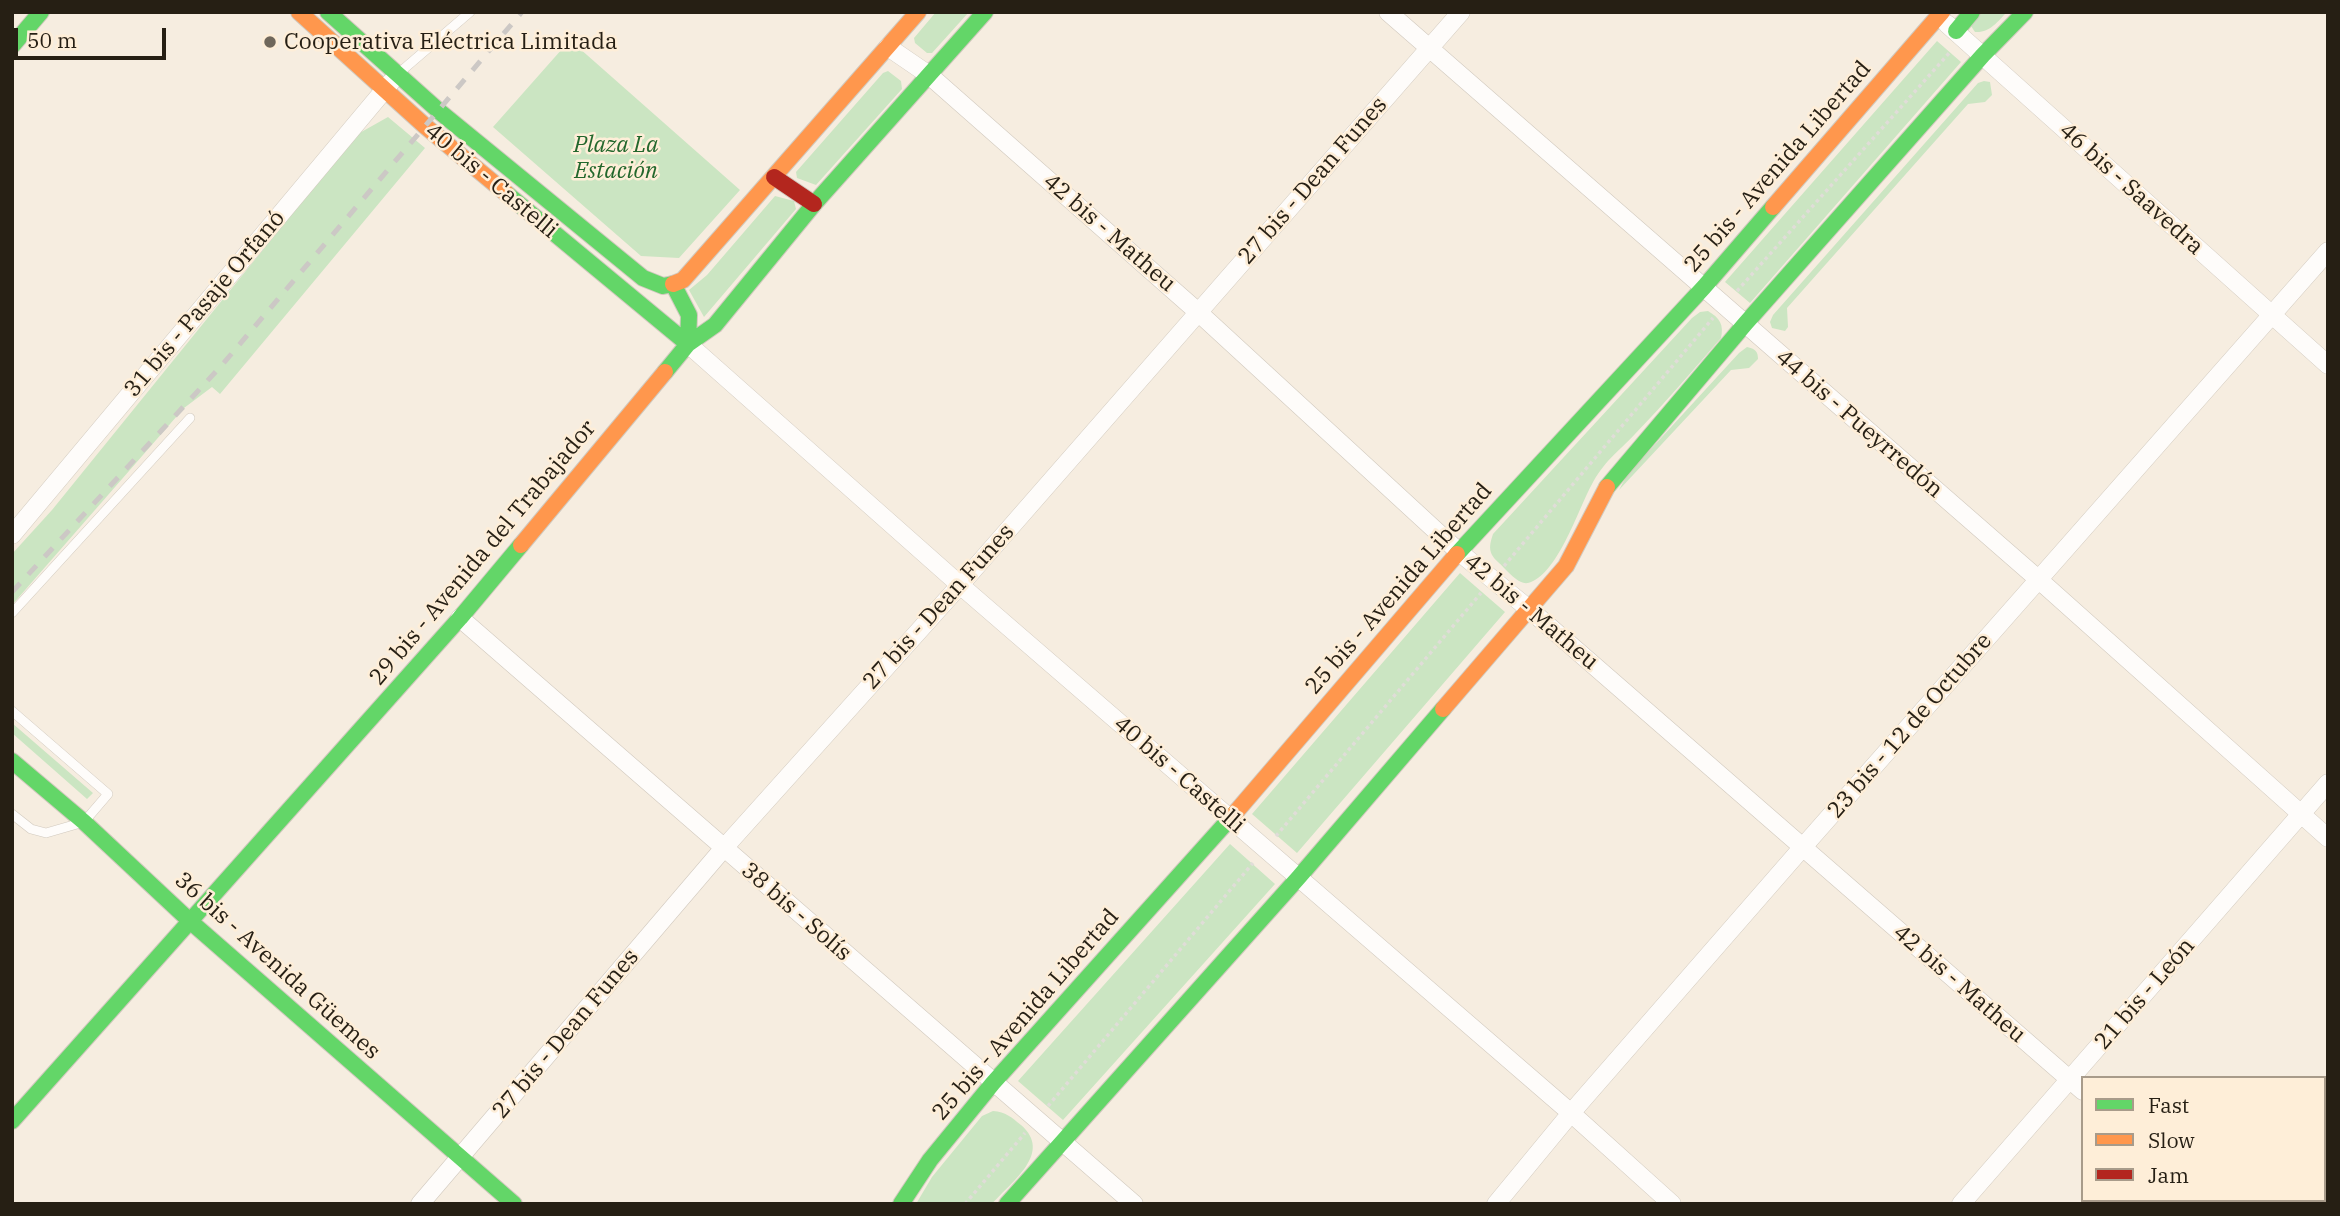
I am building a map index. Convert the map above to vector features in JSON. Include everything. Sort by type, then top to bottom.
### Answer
[{"type":"main road","points":[[12,46],[41,12]]},
{"type":"main road","name":"40 bis - Castelli","points":[[299,12],[488,178],[688,344]]},
{"type":"main road","name":"40 bis - Castelli","points":[[328,12],[501,162],[643,278],[663,286],[673,284]]},
{"type":"main road","points":[[688,344],[689,315],[673,284],[683,280],[918,12]]},
{"type":"main road","name":"29 bis - Avenida del Trabajador","points":[[12,1121],[460,618],[688,344],[715,325],[814,204],[985,12]]},
{"type":"main road","points":[[1959,35],[1972,12]]},
{"type":"main road","points":[[1007,1204],[1299,877],[1566,566],[1603,491],[1745,324],[1983,55],[2025,12]]},
{"type":"main road","name":"25 bis - Avenida Libertad","points":[[901,1204],[930,1160],[993,1083],[1230,819],[1459,552],[1704,287],[1938,13]]},
{"type":"main road","points":[[488,178],[501,162]]},
{"type":"main road","points":[[774,177],[814,204]]},
{"type":"main road","name":"36 bis - Avenida Güemes","points":[[12,761],[83,822],[191,922],[514,1204]]},
{"type":"street","name":"44 bis - Pueyrredón","points":[[1388,12],[2038,579],[2328,838]]},
{"type":"street","name":"27 bis - Dean Funes","points":[[420,1204],[723,849],[960,585],[1461,12]]},
{"type":"street","name":"46 bis - Saavedra","points":[[1938,13],[1959,35],[2328,365]]},
{"type":"street","name":"42 bis - Matheu","points":[[888,47],[929,75],[1198,312],[1459,552],[1529,609],[2076,1085]]},
{"type":"street","name":"31 bis - Pasaje Orfanó","points":[[12,535],[398,74]]},
{"type":"street","name":"23 bis - 12 de Octubre","points":[[1496,1204],[1571,1113],[1802,848],[2273,317],[2328,251]]},
{"type":"street","name":"40 bis - Castelli","points":[[688,344],[960,585],[1571,1113],[1672,1204]]},
{"type":"street","name":"38 bis - Solís","points":[[460,618],[1134,1204]]},
{"type":"street","name":"21 bis - León","points":[[2083,1076],[2328,783]]},
{"type":"street","name":"21 bis - León","points":[[1961,1204],[2076,1085]]},
{"type":"lane","points":[[398,74],[470,12]]},
{"type":"lane","points":[[12,613],[190,418]]},
{"type":"lane","points":[[12,711],[108,794],[83,822],[46,833],[31,830],[12,814]]},
{"type":"path","points":[[965,1204],[1724,305],[1959,35]]},
{"type":"green space","points":[[936,12],[969,12],[932,53],[927,53],[915,43],[914,38]]},
{"type":"green space","points":[[1980,12],[2007,12],[1989,29],[1975,32],[1971,26]]},
{"type":"green space","name":"Plaza La Estación","points":[[570,40],[740,190],[679,258],[641,256],[493,127]]},
{"type":"green space","points":[[1937,41],[1961,62],[1750,303],[1725,282]]},
{"type":"green space","points":[[888,71],[901,81],[902,89],[816,185],[797,178],[796,172],[883,73]]},
{"type":"green space","points":[[1990,82],[1992,95],[1985,102],[1968,104],[1787,308],[1788,327],[1785,331],[1772,328],[1770,322],[1773,315],[1978,83]]},
{"type":"green space","points":[[388,117],[425,148],[220,394],[212,387],[184,408],[12,605],[12,554],[52,510],[356,135]]},
{"type":"green space","points":[[775,196],[794,201],[796,209],[704,317],[689,290],[707,275]]},
{"type":"green space","points":[[1708,311],[1720,322],[1721,338],[1601,470],[1557,556],[1548,568],[1528,583],[1516,579],[1492,556],[1490,546],[1493,534],[1692,318],[1700,312]]},
{"type":"green space","points":[[1747,347],[1756,351],[1758,359],[1749,368],[1731,370],[1619,490],[1627,475]]},
{"type":"green space","points":[[1460,573],[1505,612],[1297,853],[1252,814]]},
{"type":"green space","points":[[12,723],[93,793],[87,799],[12,733]]},
{"type":"green space","points":[[1230,844],[1275,884],[1063,1120],[1018,1081]]},
{"type":"green space","points":[[993,1111],[1011,1117],[1030,1135],[1033,1146],[1031,1156],[1018,1176],[992,1204],[916,1204],[932,1177],[982,1116]]},
{"type":"railway","points":[[12,592],[222,365],[522,12]]},
{"type":"traffic: fast","points":[[12,46],[41,12]]},
{"type":"traffic: fast","points":[[328,12],[440,112],[643,278],[663,286],[673,284],[689,315],[688,344]]},
{"type":"traffic: fast","points":[[665,372],[688,344],[715,325],[814,204],[985,12]]},
{"type":"traffic: fast","points":[[1956,31],[1972,12]]},
{"type":"traffic: fast","points":[[1607,487],[1745,324],[1983,55],[2025,12]]},
{"type":"traffic: fast","points":[[507,194],[688,344]]},
{"type":"traffic: fast","points":[[1457,554],[1704,287],[1773,207]]},
{"type":"traffic: fast","points":[[12,1121],[460,618],[521,545]]},
{"type":"traffic: fast","points":[[1007,1204],[1299,877],[1443,709]]},
{"type":"traffic: fast","points":[[12,761],[84,822],[191,922],[514,1204]]},
{"type":"traffic: fast","points":[[901,1204],[930,1160],[993,1083],[1235,813]]},
{"type":"traffic: slow","points":[[299,12],[425,126],[507,194]]},
{"type":"traffic: slow","points":[[673,284],[683,280],[918,12]]},
{"type":"traffic: slow","points":[[1773,207],[1942,12]]},
{"type":"traffic: slow","points":[[521,545],[665,372]]},
{"type":"traffic: slow","points":[[1443,709],[1566,566],[1607,487]]},
{"type":"traffic: slow","points":[[1235,813],[1457,554]]},
{"type":"traffic: jam","points":[[774,177],[814,204]]},
{"type":"place","name":"Cooperativa Eléctrica Limitada","points":[[270,42]]}]
